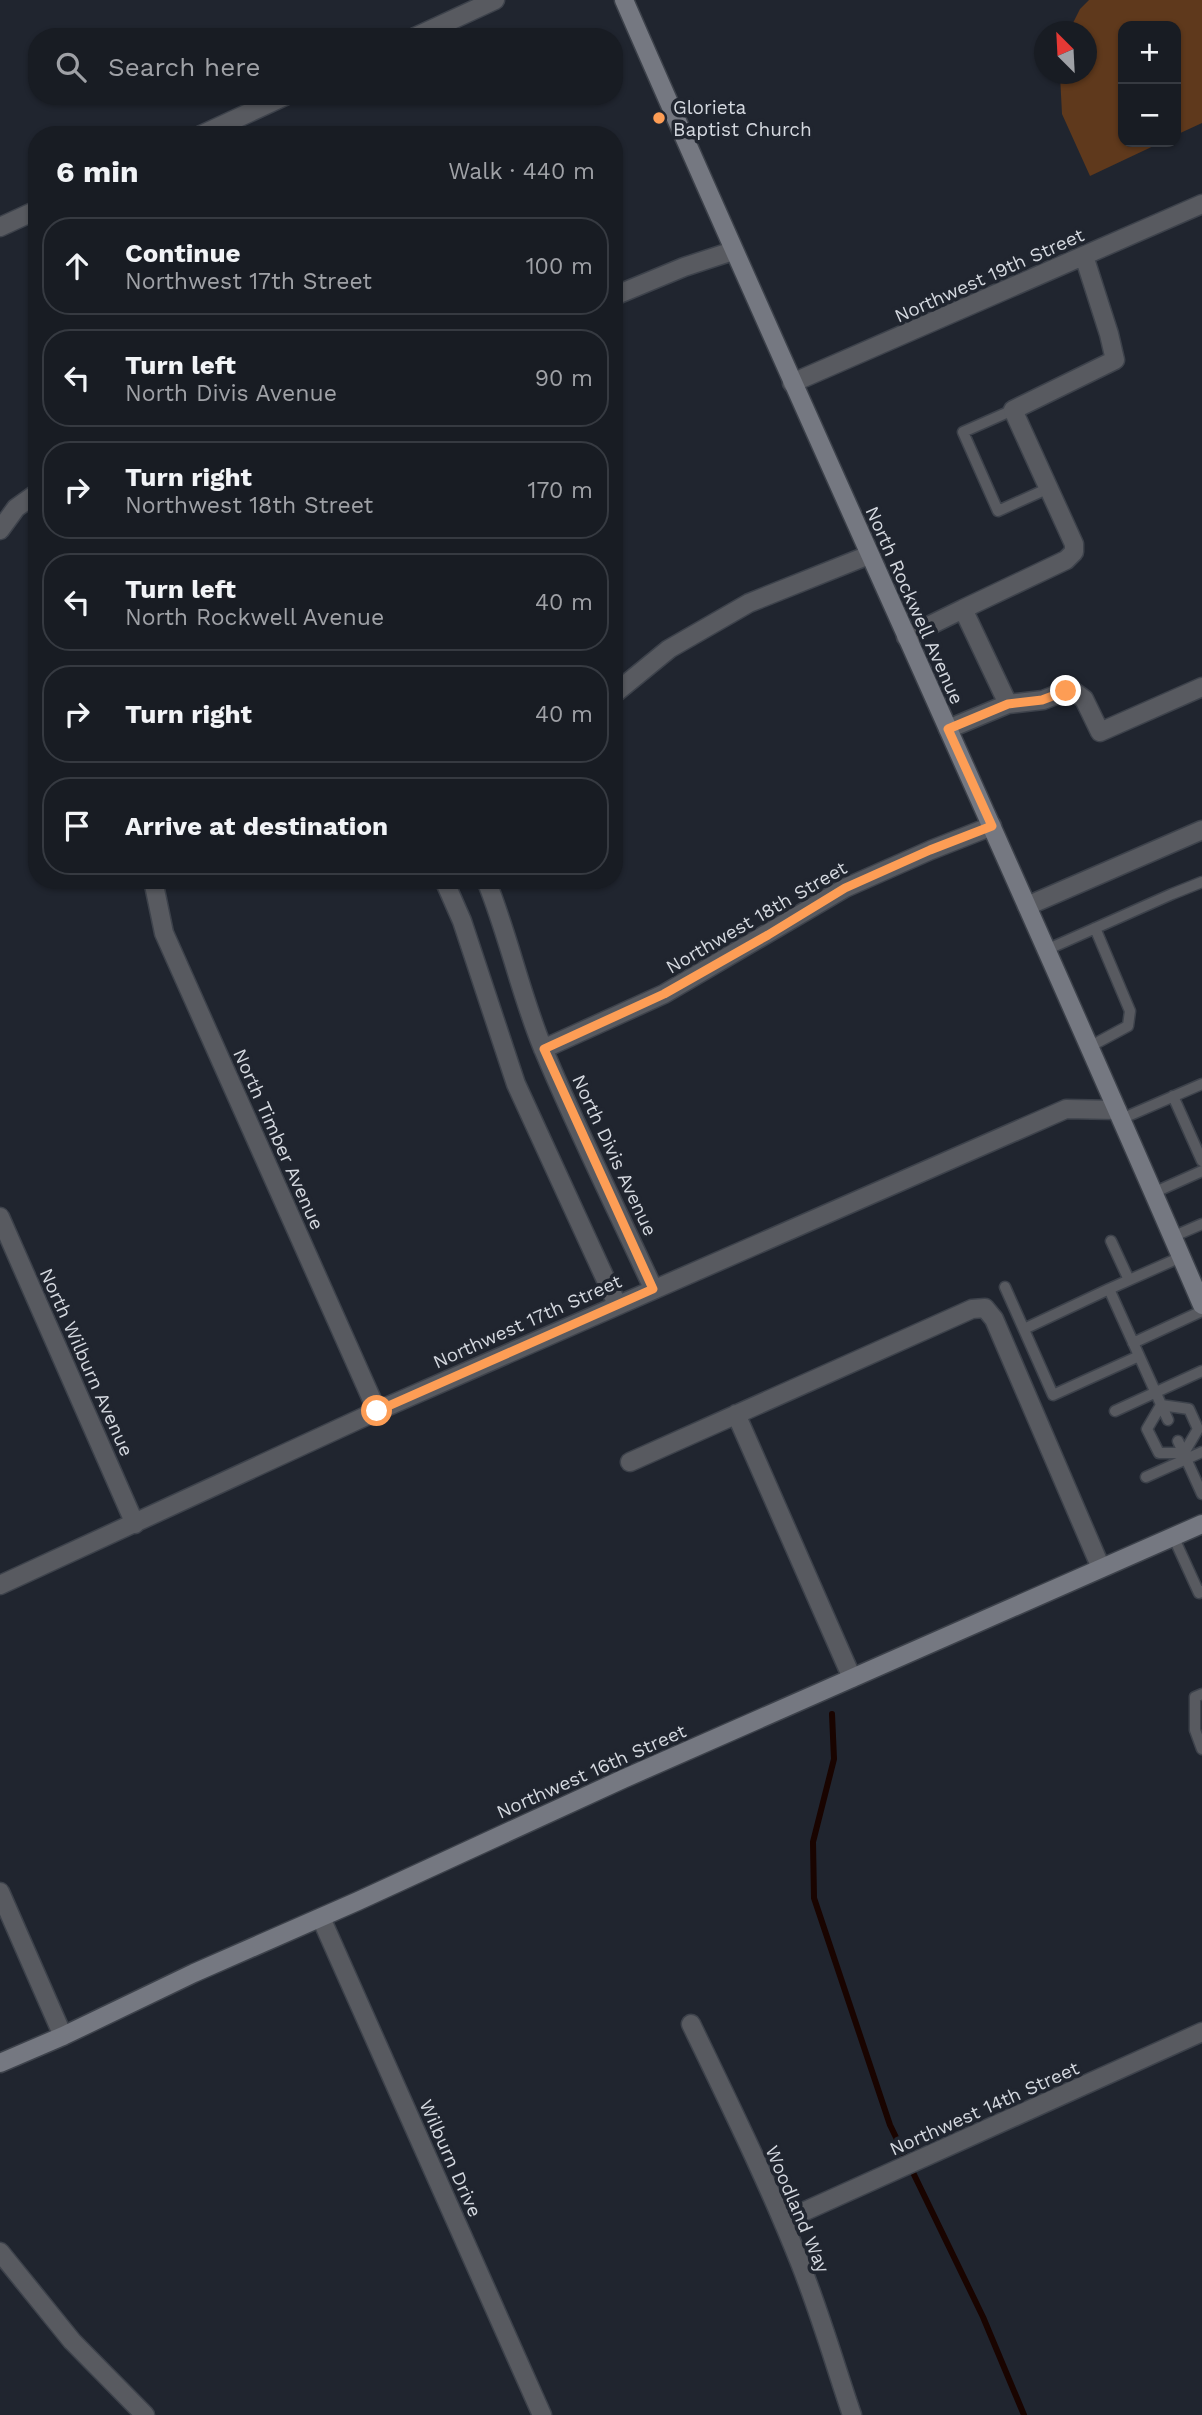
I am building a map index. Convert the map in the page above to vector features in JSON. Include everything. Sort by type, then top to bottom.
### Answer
[{"type":"main road","name":"North Rockwell Avenue","points":[[624,0],[1202,1305]]},
{"type":"main road","name":"Northwest 16th Street","points":[[0,2063],[623,1779],[1202,1524]]},
{"type":"street","points":[[434,28],[495,0]]},
{"type":"street","points":[[220,126],[266,105]]},
{"type":"street","name":"Northwest 19th Street","points":[[792,383],[1202,204]]},
{"type":"street","points":[[0,227],[28,214]]},
{"type":"street","points":[[623,292],[684,267],[733,251]]},
{"type":"street","points":[[905,636],[1066,560],[1074,552],[1074,544],[1013,410],[1115,360],[1084,256]]},
{"type":"street","points":[[0,530],[16,508],[28,499]]},
{"type":"street","points":[[623,687],[669,649],[749,603],[869,555]]},
{"type":"street","points":[[963,609],[1008,704]]},
{"type":"street","points":[[948,729],[1008,704],[1042,700],[1073,691],[1084,699],[1100,732],[1202,687]]},
{"type":"street","name":"Northwest 18th Street","points":[[544,1049],[664,994],[845,888],[992,826]]},
{"type":"street","points":[[1027,906],[1202,830]]},
{"type":"street","name":"North Timber Avenue","points":[[155,889],[164,933],[377,1411]]},
{"type":"street","points":[[448,889],[462,921],[516,1084],[617,1304]]},
{"type":"street","name":"North Divis Avenue","points":[[490,889],[527,1006],[544,1049],[653,1289]]},
{"type":"street","name":"Northwest 17th Street","points":[[0,1585],[377,1411],[1066,1109],[1119,1114]]},
{"type":"street","name":"North Wilburn Avenue","points":[[0,1217],[135,1524]]},
{"type":"street","points":[[630,1462],[972,1309],[985,1308],[994,1319],[1101,1568]]},
{"type":"street","points":[[736,1414],[852,1678]]},
{"type":"street","points":[[0,1892],[63,2036]]},
{"type":"street","name":"Wilburn Drive","points":[[321,1918],[542,2415]]},
{"type":"street","name":"Woodland Way","points":[[691,2024],[768,2184],[802,2266],[852,2415]]},
{"type":"street","name":"Northwest 14th Street","points":[[783,2221],[1202,2032]]},
{"type":"street","points":[[0,2252],[72,2341],[145,2415]]},
{"type":"lane","points":[[1013,410],[963,432],[998,511],[1049,488]]},
{"type":"lane","points":[[1046,950],[1202,882]]},
{"type":"lane","points":[[1089,1047],[1128,1026],[1130,1011],[1095,928]]},
{"type":"lane","points":[[1119,1114],[1202,1084]]},
{"type":"lane","points":[[1173,1096],[1202,1161]]},
{"type":"lane","points":[[1153,1193],[1202,1171]]},
{"type":"lane","points":[[1172,1237],[1202,1224]]},
{"type":"lane","points":[[1111,1241],[1129,1280]]},
{"type":"lane","points":[[1024,1329],[1181,1257]]},
{"type":"lane","points":[[1004,1287],[1053,1395],[1139,1356]]},
{"type":"lane","points":[[1109,1289],[1168,1420]]},
{"type":"lane","points":[[1133,1343],[1202,1311]]},
{"type":"lane","points":[[1115,1411],[1202,1371]]},
{"type":"lane","points":[[1161,1405],[1147,1429],[1159,1453],[1185,1456]]},
{"type":"lane","points":[[1161,1405],[1189,1409],[1198,1429],[1185,1456]]},
{"type":"lane","points":[[1178,1441],[1202,1494]]},
{"type":"lane","points":[[1146,1477],[1185,1456],[1202,1452]]},
{"type":"lane","points":[[1173,1536],[1199,1593],[1202,1591]]},
{"type":"lane","points":[[1202,1694],[1195,1698],[1195,1730],[1202,1749]]},
{"type":"shaded area","points":[[1089,0],[1202,0],[1202,123],[1181,133],[1181,21],[1118,21],[1118,147],[1151,147],[1090,176],[1062,114],[1060,84],[1097,84],[1097,21],[1074,21]]},
{"type":"waterway","points":[[832,1714],[834,1759],[813,1842],[814,1898],[890,2125],[983,2317],[1024,2415]]},
{"type":"place","name":"Glorieta Baptist Church","points":[[659,118]]},
{"type":"route","points":[[377,1411],[653,1289],[544,1049],[664,994],[845,888],[992,826],[948,729],[1008,704],[1042,700],[1066,691]]}]
